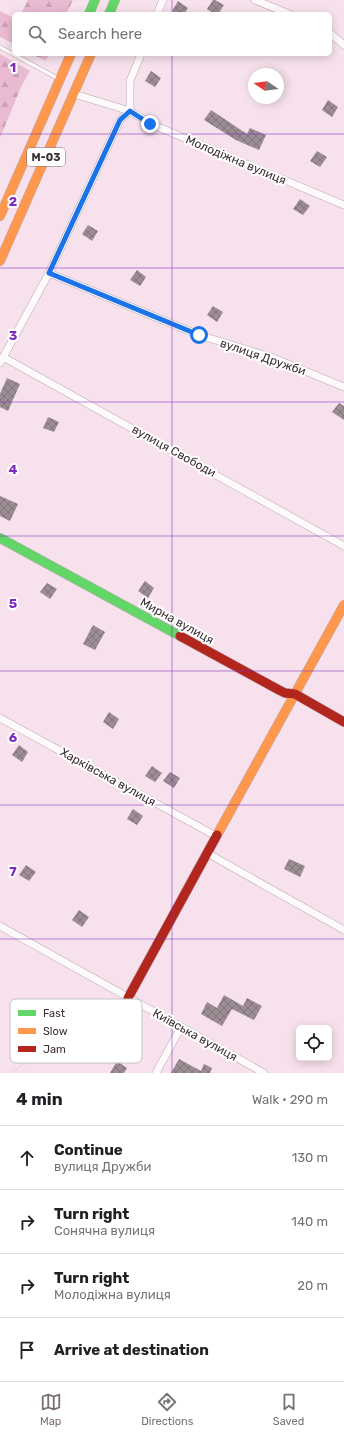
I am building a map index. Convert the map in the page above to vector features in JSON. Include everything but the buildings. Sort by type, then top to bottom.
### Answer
[{"type":"main road","points":[[90,12],[95,0]]},
{"type":"main road","points":[[110,12],[115,0]]},
{"type":"main road","name":"М-03","points":[[0,216],[70,56]]},
{"type":"main road","name":"М-03","points":[[0,261],[90,56]]},
{"type":"main road","name":"Мирна вулиця","points":[[0,538],[279,690],[285,693],[295,694],[344,722]]},
{"type":"main road","points":[[128,998],[344,605]]},
{"type":"street","points":[[158,12],[163,0]]},
{"type":"street","points":[[256,0],[284,12]]},
{"type":"street","points":[[332,36],[344,45]]},
{"type":"street","points":[[2,360],[49,273],[120,120],[130,111],[130,81],[140,56]]},
{"type":"street","name":"Молодіжна вулиця","points":[[74,94],[130,111],[150,124],[344,205]]},
{"type":"street","name":"вулиця Дружби","points":[[49,273],[199,335],[271,357],[344,387]]},
{"type":"street","name":"вулиця Свободи","points":[[2,360],[344,546]]},
{"type":"street","name":"Харківська вулиця","points":[[0,718],[216,836]]},
{"type":"street","points":[[207,853],[344,930]]},
{"type":"street","name":"Київська вулиця","points":[[0,926],[128,998]]},
{"type":"street","name":"Київська вулиця","points":[[142,1006],[264,1073]]},
{"type":"street","points":[[156,1073],[181,1027]]},
{"type":"lane","points":[[0,47],[12,54]]},
{"type":"lane","points":[[16,56],[60,80]]},
{"type":"path","points":[[124,999],[128,998]]},
{"type":"path","points":[[11,1073],[25,1063]]},
{"type":"green space","points":[[28,0],[73,0],[67,12],[22,12]]},
{"type":"green space","points":[[0,11],[12,17],[12,43],[0,37]]},
{"type":"green space","points":[[0,54],[30,71],[21,87],[0,138]]},
{"type":"green space","points":[[36,56],[48,56],[46,61]]},
{"type":"traffic: fast","points":[[90,12],[95,0]]},
{"type":"traffic: fast","points":[[110,12],[115,0]]},
{"type":"traffic: fast","points":[[0,538],[180,636]]},
{"type":"traffic: slow","points":[[0,216],[70,56]]},
{"type":"traffic: slow","points":[[0,261],[90,56]]},
{"type":"traffic: slow","points":[[217,835],[344,605]]},
{"type":"traffic: jam","points":[[180,636],[279,690],[285,693],[295,694],[344,722]]},
{"type":"traffic: jam","points":[[128,998],[217,835]]},
{"type":"route","points":[[150,124],[130,111],[120,120],[49,273],[199,335]]}]
